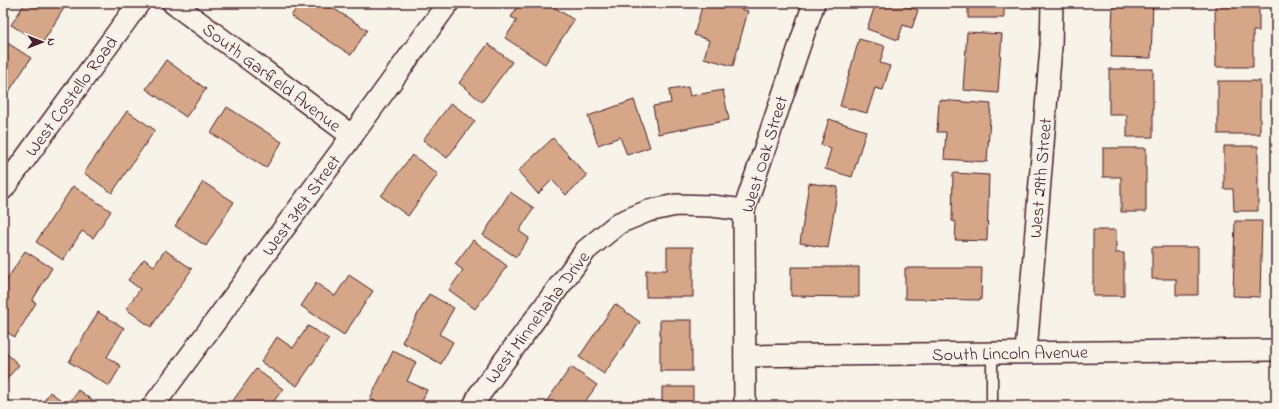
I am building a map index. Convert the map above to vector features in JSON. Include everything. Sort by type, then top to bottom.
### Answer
[{"type":"street","name":"West Costello Road","points":[[3,189],[10,166],[139,3]]},
{"type":"street","name":"South Garfield Avenue","points":[[173,3],[352,136]]},
{"type":"street","name":"West 31st Street","points":[[153,406],[448,3]]},
{"type":"street","name":"West Oak Street","points":[[745,406],[744,210],[814,3]]},
{"type":"street","name":"West 29th Street","points":[[1026,352],[1051,47],[1052,3]]},
{"type":"street","name":"West Minnehaha Drive","points":[[474,406],[479,395],[586,250],[619,223],[648,211],[676,205],[712,206],[744,210]]},
{"type":"street","name":"South Lincoln Avenue","points":[[745,356],[1276,350]]},
{"type":"lane","points":[[992,353],[992,406]]},
{"type":"building","points":[[25,3],[67,3],[42,44],[11,25]]},
{"type":"building","points":[[300,3],[325,3],[367,30],[351,55],[291,16]]},
{"type":"building","points":[[520,3],[548,3],[574,20],[545,64],[505,38],[517,20],[511,17]]},
{"type":"building","points":[[703,3],[721,3],[748,11],[733,66],[704,58],[709,40],[694,35]]},
{"type":"building","points":[[876,3],[905,3],[904,5],[918,10],[912,28],[903,25],[898,40],[867,29]]},
{"type":"building","points":[[968,3],[1004,3],[1004,18],[968,18]]},
{"type":"building","points":[[1113,3],[1153,3],[1151,58],[1111,57]]},
{"type":"building","points":[[1259,4],[1259,31],[1253,31],[1253,67],[1216,67],[1215,5]]},
{"type":"building","points":[[967,32],[1002,34],[998,93],[963,90]]},
{"type":"building","points":[[859,39],[885,46],[880,63],[890,66],[883,90],[875,88],[867,113],[840,106]]},
{"type":"building","points":[[6,42],[31,58],[6,96],[3,95],[3,47]]},
{"type":"building","points":[[488,44],[512,62],[482,102],[459,83]]},
{"type":"building","points":[[166,60],[206,89],[186,117],[146,89]]},
{"type":"building","points":[[1109,69],[1153,69],[1153,137],[1127,137],[1127,115],[1109,115]]},
{"type":"building","points":[[1218,81],[1260,81],[1260,134],[1218,134]]},
{"type":"building","points":[[688,87],[690,96],[723,90],[729,120],[658,134],[653,106],[671,103],[669,90]]},
{"type":"building","points":[[634,100],[650,147],[627,155],[620,137],[598,145],[588,116]]},
{"type":"building","points":[[939,100],[991,104],[987,162],[944,159],[946,132],[937,132]]},
{"type":"building","points":[[451,103],[475,121],[447,158],[423,140]]},
{"type":"building","points":[[227,107],[282,142],[266,168],[211,133]]},
{"type":"building","points":[[127,111],[155,130],[112,193],[84,173]]},
{"type":"building","points":[[829,119],[866,131],[852,177],[825,169],[831,149],[821,145]]},
{"type":"building","points":[[553,138],[587,176],[566,195],[552,180],[538,194],[518,171]]},
{"type":"building","points":[[1224,146],[1258,146],[1258,211],[1234,211],[1233,189],[1224,189]]},
{"type":"building","points":[[1103,148],[1146,148],[1146,212],[1121,212],[1121,177],[1103,177]]},
{"type":"building","points":[[412,155],[438,174],[408,216],[381,196]]},
{"type":"building","points":[[953,173],[989,175],[987,241],[955,240],[956,222],[952,221]]},
{"type":"building","points":[[203,182],[234,202],[206,246],[175,226]]},
{"type":"building","points":[[809,183],[838,187],[828,248],[800,243]]},
{"type":"building","points":[[73,186],[111,211],[93,238],[82,231],[63,260],[36,242]]},
{"type":"building","points":[[510,192],[534,208],[519,231],[529,238],[516,257],[483,235]]},
{"type":"building","points":[[1235,221],[1262,221],[1260,297],[1233,296]]},
{"type":"building","points":[[1093,230],[1116,230],[1116,253],[1124,253],[1124,296],[1093,296]]},
{"type":"building","points":[[473,240],[507,266],[475,309],[449,290],[463,270],[455,264]]},
{"type":"building","points":[[667,247],[693,247],[693,297],[646,297],[646,270],[667,270]]},
{"type":"building","points":[[1152,247],[1198,247],[1198,295],[1176,295],[1176,279],[1152,279]]},
{"type":"building","points":[[165,250],[192,269],[151,327],[126,309],[140,289],[128,280],[144,259],[154,266]]},
{"type":"building","points":[[25,251],[52,268],[32,301],[36,303],[15,337],[3,330],[3,286]]},
{"type":"building","points":[[791,267],[859,267],[859,297],[791,296]]},
{"type":"building","points":[[905,268],[982,268],[981,300],[905,299]]},
{"type":"building","points":[[349,275],[373,291],[344,335],[301,306],[316,283],[335,296]]},
{"type":"building","points":[[429,294],[454,308],[439,334],[453,342],[441,364],[402,342]]},
{"type":"building","points":[[615,304],[640,322],[604,374],[579,357]]},
{"type":"building","points":[[98,312],[124,328],[107,357],[121,366],[109,386],[69,362]]},
{"type":"building","points":[[660,320],[692,320],[692,371],[660,371]]},
{"type":"building","points":[[308,326],[329,339],[297,386],[261,362],[277,337],[293,348]]},
{"type":"building","points":[[3,350],[19,365],[3,383]]},
{"type":"building","points":[[393,351],[416,362],[407,381],[427,390],[420,406],[386,406],[370,399]]},
{"type":"building","points":[[571,367],[597,385],[582,406],[543,406]]},
{"type":"building","points":[[256,369],[283,389],[270,406],[229,406]]},
{"type":"building","points":[[662,387],[693,387],[693,406],[662,406]]},
{"type":"building","points":[[78,390],[96,403],[94,406],[41,406],[50,392],[68,405]]},
{"type":"building","points":[[804,404],[852,404],[852,406],[804,406]]}]
